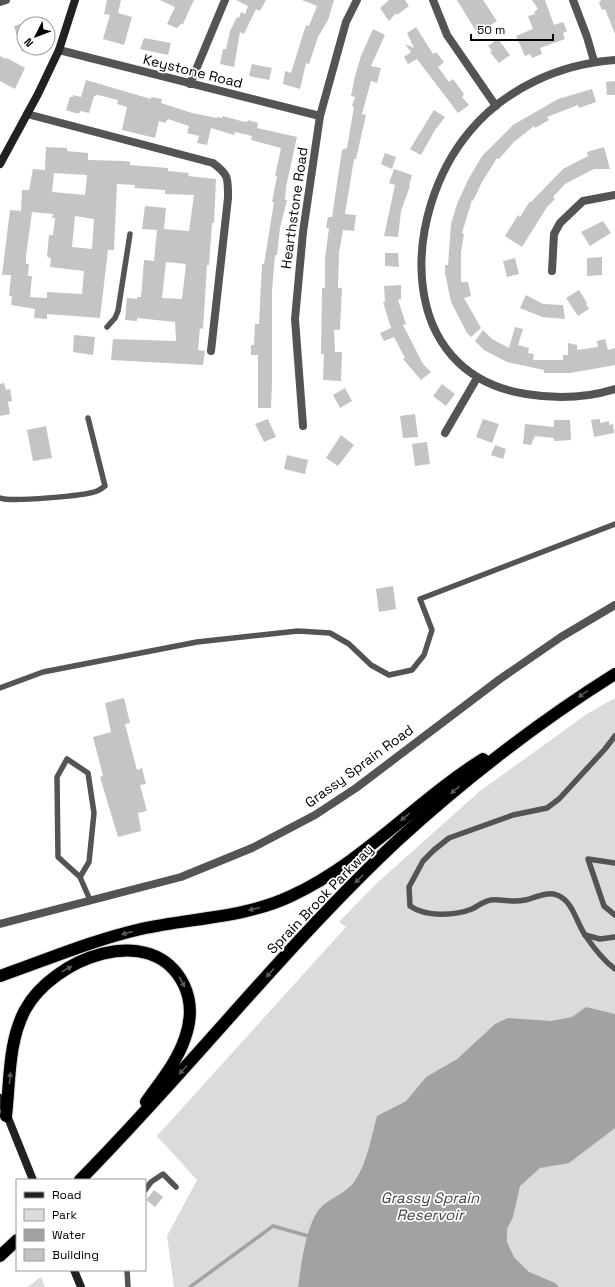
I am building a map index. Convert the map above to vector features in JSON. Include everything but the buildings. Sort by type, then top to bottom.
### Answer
[{"type":"highway","name":"Sprain Brook Parkway","points":[[81,1179],[122,1137],[297,943],[367,871],[456,789],[552,715],[615,674]]},
{"type":"highway","points":[[0,976],[126,933],[250,910],[291,897],[323,879],[348,861],[463,772],[552,715]]},
{"type":"highway","points":[[6,1116],[14,1042],[22,1016],[31,1000],[53,978],[83,961],[115,951],[138,951],[158,957],[174,970],[186,989],[190,1013],[185,1038],[179,1051],[122,1137]]},
{"type":"highway","points":[[0,1256],[16,1241]]},
{"type":"main road","points":[[0,164],[2,154],[27,114],[59,50],[75,0]]},
{"type":"main road","points":[[0,1098],[33,1179]]},
{"type":"main road","points":[[74,1271],[81,1287]]},
{"type":"street","points":[[0,2],[6,0]]},
{"type":"street","points":[[190,84],[224,0]]},
{"type":"street","name":"Hearthstone Road","points":[[303,426],[295,319],[304,232],[320,116],[346,22],[357,0]]},
{"type":"street","points":[[433,0],[447,35],[496,106]]},
{"type":"street","points":[[573,0],[587,37],[594,62]]},
{"type":"street","name":"Keystone Road","points":[[59,50],[320,116]]},
{"type":"street","points":[[615,60],[594,62],[545,76],[523,86],[496,106],[471,130],[444,170],[433,194],[425,228],[422,265],[423,287],[430,320],[440,340],[458,364],[477,378],[507,391],[541,397],[596,395],[615,389]]},
{"type":"street","points":[[27,114],[213,163],[224,171],[228,182],[228,198],[211,351]]},
{"type":"street","points":[[552,271],[554,234],[560,223],[583,201],[615,196]]},
{"type":"street","points":[[445,433],[477,378]]},
{"type":"street","name":"Grassy Sprain Road","points":[[0,924],[181,877],[252,848],[315,815],[356,788],[500,679],[561,637],[615,605]]},
{"type":"lane","points":[[107,327],[115,318],[118,311],[130,234]]},
{"type":"lane","points":[[0,498],[16,499],[74,496],[97,492],[105,486],[88,418]]},
{"type":"lane","points":[[0,688],[43,672],[197,642],[298,631],[330,633],[349,644],[371,665],[390,675],[412,670],[424,655],[432,630],[420,599],[615,524]]},
{"type":"lane","points":[[615,736],[559,799],[546,808],[513,815],[449,838],[423,862],[409,887],[410,906],[418,911],[457,914],[489,900],[504,899],[520,901],[541,895],[557,895],[567,902],[585,935],[608,963],[615,969]]},
{"type":"lane","points":[[80,877],[90,862],[94,813],[88,773],[67,759],[57,777],[58,857],[80,877],[90,900]]},
{"type":"lane","points":[[615,863],[588,859],[604,906],[615,915]]},
{"type":"lane","points":[[585,935],[600,939],[615,937]]},
{"type":"lane","points":[[146,1189],[151,1182],[163,1174],[176,1187]]},
{"type":"lane","points":[[127,1271],[128,1287]]},
{"type":"green space","points":[[615,698],[615,1028],[500,1022],[495,1024],[457,1059],[426,1077],[406,1101],[377,1116],[365,1158],[354,1182],[347,1189],[322,1206],[316,1213],[305,1244],[298,1287],[174,1287],[167,1236],[197,1180],[157,1136],[346,927],[339,922],[377,883],[480,791],[587,714]]},
{"type":"green space","points":[[615,1040],[615,1287],[537,1287],[510,1275],[478,1201]]},
{"type":"green space","points":[[41,1277],[45,1287],[27,1287]]},
{"type":"water","name":"Grassy Sprain Reservoir","points":[[586,1007],[615,1014],[615,1128],[569,1163],[540,1168],[520,1186],[513,1217],[507,1229],[507,1242],[514,1257],[529,1272],[555,1283],[559,1287],[298,1287],[305,1244],[316,1213],[322,1206],[351,1186],[354,1182],[362,1167],[371,1141],[377,1116],[406,1101],[426,1077],[457,1059],[495,1024],[508,1018],[551,1021],[572,1017]]},
{"type":"waterway","points":[[190,1287],[273,1226],[308,1236]]}]
